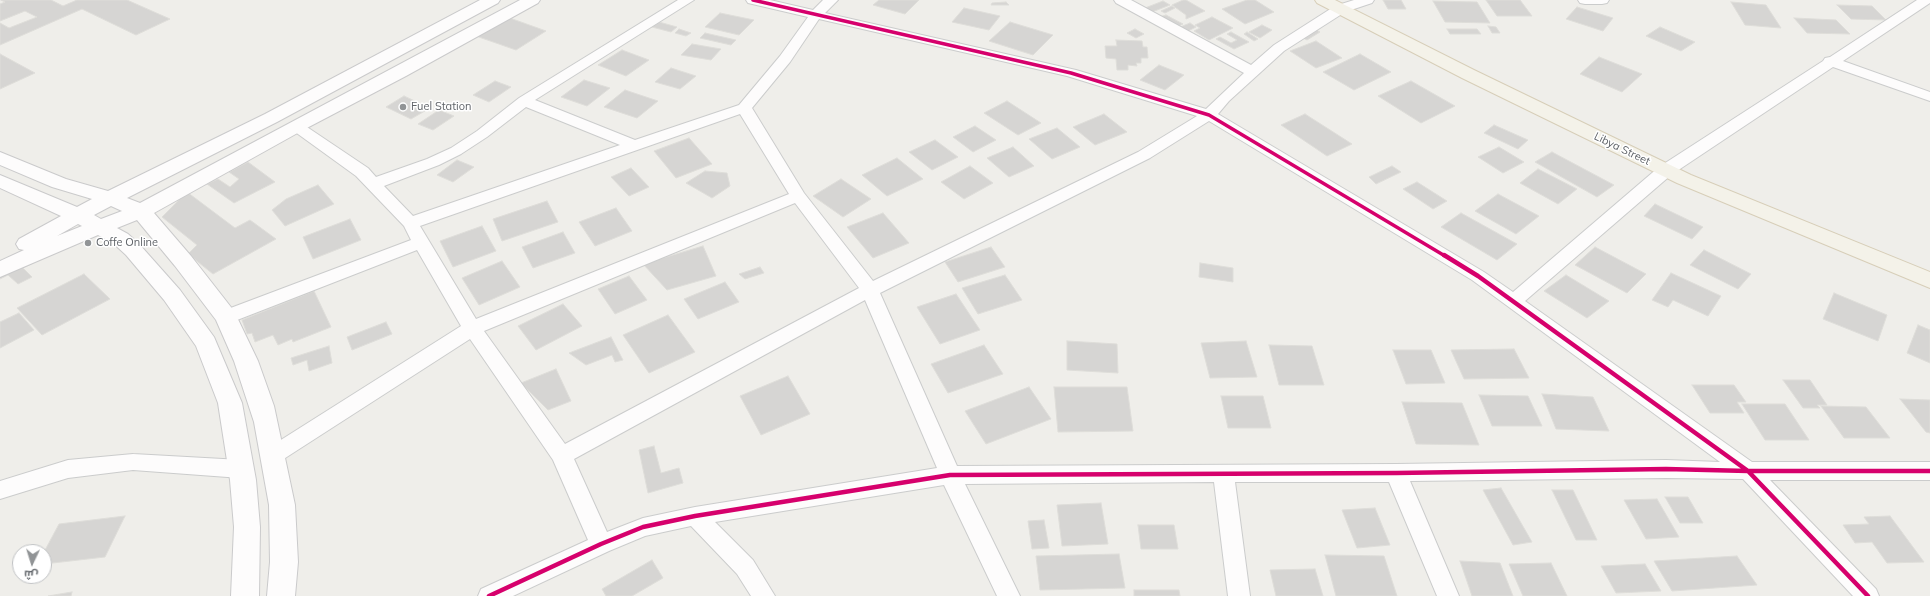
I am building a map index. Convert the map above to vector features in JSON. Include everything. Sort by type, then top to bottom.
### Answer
[{"type":"main road","name":"Libya Street","points":[[1323,0],[1468,74],[1665,170],[1930,280]]},
{"type":"street","points":[[0,258],[110,198],[278,114],[492,0]]},
{"type":"street","points":[[0,270],[61,242],[141,211],[532,0]]},
{"type":"street","points":[[374,184],[433,162],[456,151],[482,134],[524,101],[687,0]]},
{"type":"street","points":[[753,0],[1071,73],[1209,115],[1478,276],[1748,471],[1868,596]]},
{"type":"street","points":[[410,223],[744,108],[785,59],[816,14],[831,0]]},
{"type":"street","points":[[1121,0],[1253,72]]},
{"type":"street","points":[[562,456],[870,290],[1144,155],[1209,115],[1224,98],[1279,48],[1340,9],[1367,0]]},
{"type":"street","points":[[1584,0],[1602,0]]},
{"type":"street","points":[[1514,301],[1665,170],[1830,61],[1926,0]]},
{"type":"street","points":[[1830,61],[1930,97]]},
{"type":"street","points":[[524,101],[635,146]]},
{"type":"street","points":[[744,108],[798,196],[870,290],[950,475],[1009,596]]},
{"type":"street","points":[[296,126],[362,172],[410,223],[472,328],[562,456],[601,544]]},
{"type":"street","points":[[0,158],[76,189],[110,198],[141,211],[183,260],[226,317],[239,344],[262,406],[282,505],[284,534],[281,596]]},
{"type":"street","points":[[0,181],[79,216],[121,239],[133,250],[172,295],[206,343],[230,403],[241,469],[247,527],[245,596]]},
{"type":"street","points":[[272,456],[472,328],[798,196]]},
{"type":"street","points":[[226,317],[422,242]]},
{"type":"street","points":[[0,490],[68,469],[132,462],[241,469]]},
{"type":"street","points":[[490,596],[601,544],[643,527],[695,516],[950,475],[1223,472],[1396,473],[1666,469],[1748,471],[1930,471]]},
{"type":"street","points":[[1223,472],[1240,596]]},
{"type":"street","points":[[1396,473],[1448,596]]},
{"type":"street","points":[[695,516],[745,567],[764,596]]},
{"type":"building","points":[[1,0],[51,0],[63,6],[77,0],[127,0],[170,19],[136,35],[82,9],[0,45],[0,23],[9,28],[37,17],[25,11],[0,21],[0,4],[5,2]]},
{"type":"building","points":[[879,0],[919,0],[905,14],[873,5]]},
{"type":"building","points":[[1186,0],[1205,11],[1186,19],[1186,15],[1172,5]]},
{"type":"building","points":[[1247,0],[1255,0],[1274,12],[1245,24],[1222,9]]},
{"type":"building","points":[[1383,0],[1401,0],[1406,9],[1388,9]]},
{"type":"building","points":[[1486,0],[1520,0],[1532,16],[1497,16]]},
{"type":"building","points":[[1163,1],[1170,5],[1152,12],[1140,10]]},
{"type":"building","points":[[1433,1],[1477,2],[1490,23],[1445,22]]},
{"type":"building","points":[[1006,2],[1009,5],[991,5],[992,3]]},
{"type":"building","points":[[1731,2],[1766,5],[1781,28],[1745,25]]},
{"type":"building","points":[[1837,5],[1872,6],[1886,20],[1851,19]]},
{"type":"building","points":[[1172,6],[1175,8],[1165,13],[1161,11]]},
{"type":"building","points":[[1577,7],[1613,18],[1603,31],[1566,19]]},
{"type":"building","points":[[964,8],[1000,16],[989,30],[952,22]]},
{"type":"building","points":[[720,13],[754,20],[739,35],[705,27]]},
{"type":"building","points":[[1166,15],[1183,24],[1170,30],[1159,17]]},
{"type":"building","points":[[507,17],[546,31],[516,50],[476,36]]},
{"type":"building","points":[[1212,17],[1233,28],[1209,40],[1194,31],[1200,28],[1195,25]]},
{"type":"building","points":[[1794,18],[1836,20],[1850,34],[1807,33]]},
{"type":"building","points":[[659,22],[677,27],[671,32],[652,27]]},
{"type":"building","points":[[1010,22],[1053,35],[1033,55],[989,41]]},
{"type":"building","points":[[1190,23],[1196,27],[1180,35],[1173,30]]},
{"type":"building","points":[[1262,25],[1272,30],[1260,38],[1249,32]]},
{"type":"building","points":[[1488,26],[1496,27],[1500,33],[1492,33]]},
{"type":"building","points":[[1660,27],[1695,42],[1681,51],[1646,36]]},
{"type":"building","points":[[1313,28],[1320,32],[1307,40],[1299,36]]},
{"type":"building","points":[[679,29],[691,33],[686,36],[675,33]]},
{"type":"building","points":[[1135,29],[1144,34],[1136,38],[1127,33]]},
{"type":"building","points":[[1447,29],[1477,29],[1481,34],[1450,34]]},
{"type":"building","points":[[1231,32],[1249,42],[1234,49],[1216,39],[1220,37],[1231,43],[1237,40],[1227,34]]},
{"type":"building","points":[[1247,32],[1258,39],[1254,41],[1244,34]]},
{"type":"building","points":[[705,33],[736,40],[731,45],[700,38]]},
{"type":"building","points":[[1116,40],[1142,41],[1143,47],[1147,47],[1148,58],[1141,58],[1141,63],[1136,63],[1137,66],[1128,65],[1128,70],[1117,70],[1116,59],[1106,58],[1105,46],[1117,46]]},
{"type":"building","points":[[1316,41],[1342,58],[1316,68],[1290,51]]},
{"type":"building","points":[[692,44],[721,49],[711,60],[681,55]]},
{"type":"building","points":[[622,50],[649,60],[626,76],[598,65]]},
{"type":"building","points":[[0,54],[35,73],[0,89]]},
{"type":"building","points":[[1360,54],[1391,72],[1354,90],[1323,72]]},
{"type":"building","points":[[1599,57],[1642,74],[1622,92],[1580,74]]},
{"type":"building","points":[[1159,65],[1184,75],[1165,90],[1140,80]]},
{"type":"building","points":[[671,68],[696,76],[680,89],[655,82]]},
{"type":"building","points":[[584,80],[610,88],[587,106],[561,97]]},
{"type":"building","points":[[495,81],[511,87],[489,102],[473,95]]},
{"type":"building","points":[[1411,81],[1455,106],[1421,123],[1378,96]]},
{"type":"building","points":[[625,90],[658,101],[637,118],[604,107]]},
{"type":"building","points":[[404,96],[430,108],[411,119],[386,107]]},
{"type":"building","points":[[1007,101],[1041,123],[1018,135],[984,113]]},
{"type":"building","points":[[439,110],[454,116],[433,130],[418,124]]},
{"type":"building","points":[[1104,114],[1127,132],[1095,145],[1073,127]]},
{"type":"building","points":[[1305,114],[1352,144],[1327,156],[1281,125]]},
{"type":"building","points":[[1494,125],[1528,140],[1518,149],[1484,133]]},
{"type":"building","points":[[975,126],[996,140],[973,152],[953,137]]},
{"type":"building","points":[[1057,128],[1080,147],[1052,159],[1029,139]]},
{"type":"building","points":[[689,138],[712,164],[676,178],[654,151]]},
{"type":"building","points":[[935,140],[958,157],[932,170],[909,152]]},
{"type":"building","points":[[1013,147],[1034,166],[1009,177],[987,158]]},
{"type":"building","points":[[1499,147],[1524,162],[1503,173],[1478,157]]},
{"type":"building","points":[[1552,152],[1614,185],[1597,197],[1535,162]]},
{"type":"building","points":[[897,158],[923,179],[887,196],[862,175]]},
{"type":"building","points":[[457,160],[474,167],[453,182],[437,175]]},
{"type":"building","points":[[248,162],[275,182],[234,203],[207,184],[218,179],[230,187],[239,179],[229,172]]},
{"type":"building","points":[[970,166],[993,183],[964,199],[941,182]]},
{"type":"building","points":[[1392,166],[1401,172],[1376,184],[1369,177]]},
{"type":"building","points":[[631,168],[649,187],[629,196],[611,177]]},
{"type":"building","points":[[1538,169],[1577,189],[1558,204],[1520,183]]},
{"type":"building","points":[[705,171],[727,173],[730,186],[712,198],[686,183]]},
{"type":"building","points":[[841,179],[871,199],[843,217],[813,196]]},
{"type":"building","points":[[1417,182],[1447,201],[1433,209],[1403,189]]},
{"type":"building","points":[[318,185],[334,204],[285,226],[272,210],[286,199]]},
{"type":"building","points":[[187,192],[235,228],[250,220],[276,239],[213,274],[188,254],[197,245],[162,217]]},
{"type":"building","points":[[1498,194],[1539,216],[1516,234],[1475,211]]},
{"type":"building","points":[[547,201],[558,222],[502,241],[493,219]]},
{"type":"building","points":[[1655,204],[1703,227],[1692,239],[1644,216]]},
{"type":"building","points":[[616,208],[632,231],[595,246],[579,222]]},
{"type":"building","points":[[883,213],[909,243],[873,258],[847,227]]},
{"type":"building","points":[[1461,213],[1517,244],[1497,260],[1441,227]]},
{"type":"building","points":[[350,219],[361,240],[313,259],[303,237]]},
{"type":"building","points":[[482,226],[496,251],[453,267],[440,241]]},
{"type":"building","points":[[563,232],[575,253],[533,268],[522,247]]},
{"type":"building","points":[[703,246],[716,276],[667,290],[643,264]]},
{"type":"building","points":[[991,247],[1005,267],[958,282],[945,262]]},
{"type":"building","points":[[1595,247],[1646,274],[1627,293],[1575,265]]},
{"type":"building","points":[[1704,250],[1751,274],[1738,289],[1690,265]]},
{"type":"building","points":[[47,256],[23,268],[32,277],[18,284],[8,275],[0,279],[0,273]]},
{"type":"building","points":[[502,261],[520,287],[479,305],[462,278]]},
{"type":"building","points":[[1200,263],[1233,268],[1233,282],[1199,277]]},
{"type":"building","points":[[760,267],[764,273],[745,279],[739,274]]},
{"type":"building","points":[[1671,273],[1721,296],[1708,316],[1673,300],[1668,307],[1652,300]]},
{"type":"building","points":[[84,274],[110,299],[42,335],[17,308]]},
{"type":"building","points":[[1005,275],[1022,300],[978,314],[962,288]]},
{"type":"building","points":[[1566,275],[1609,301],[1587,318],[1544,291]]},
{"type":"building","points":[[629,276],[647,300],[615,314],[598,289]]},
{"type":"building","points":[[725,282],[739,302],[698,319],[684,299]]},
{"type":"building","points":[[314,291],[331,327],[293,342],[292,339],[278,345],[273,335],[255,342],[252,333],[247,334],[242,320]]},
{"type":"building","points":[[1834,293],[1887,315],[1878,341],[1823,319]]},
{"type":"building","points":[[956,294],[980,330],[940,344],[917,307]]},
{"type":"building","points":[[563,304],[582,326],[536,350],[518,326]]},
{"type":"building","points":[[19,313],[34,330],[0,348],[0,322]]},
{"type":"building","points":[[668,315],[695,352],[649,373],[623,335]]},
{"type":"building","points":[[386,322],[392,334],[352,350],[347,337]]},
{"type":"building","points":[[1918,325],[1930,330],[1930,363],[1907,353]]},
{"type":"building","points":[[611,337],[623,360],[615,362],[612,355],[586,365],[569,353]]},
{"type":"building","points":[[1067,341],[1117,344],[1118,373],[1067,370]]},
{"type":"building","points":[[1246,341],[1257,377],[1210,378],[1201,343]]},
{"type":"building","points":[[984,345],[1003,374],[948,393],[931,364]]},
{"type":"building","points":[[1269,345],[1312,346],[1324,385],[1279,385]]},
{"type":"building","points":[[329,346],[332,363],[309,371],[307,360],[293,365],[291,358]]},
{"type":"building","points":[[1514,349],[1529,378],[1464,379],[1451,350]]},
{"type":"building","points":[[1393,350],[1431,350],[1445,383],[1406,384]]},
{"type":"building","points":[[556,369],[571,401],[548,410],[521,383]]},
{"type":"building","points":[[788,376],[810,414],[761,435],[740,396]]},
{"type":"building","points":[[1783,380],[1810,380],[1827,405],[1817,405],[1820,408],[1803,408]]},
{"type":"building","points":[[1692,385],[1734,385],[1746,402],[1737,402],[1744,413],[1710,413]]},
{"type":"building","points":[[1029,387],[1051,419],[986,444],[965,411]]},
{"type":"building","points":[[1054,387],[1127,387],[1133,431],[1058,432]]},
{"type":"building","points":[[1542,394],[1593,397],[1609,431],[1556,429]]},
{"type":"building","points":[[1479,395],[1528,396],[1542,426],[1492,426]]},
{"type":"building","points":[[1221,396],[1263,396],[1271,428],[1228,428]]},
{"type":"building","points":[[1900,399],[1930,400],[1930,433],[1926,432]]},
{"type":"building","points":[[1402,402],[1462,403],[1479,445],[1416,444]]},
{"type":"building","points":[[1742,404],[1785,404],[1809,440],[1765,440]]},
{"type":"building","points":[[1821,406],[1866,407],[1890,438],[1844,438]]},
{"type":"building","points":[[654,446],[661,473],[679,468],[683,483],[648,493],[639,450]]},
{"type":"building","points":[[1501,488],[1532,542],[1513,545],[1483,490]]},
{"type":"building","points":[[1552,490],[1573,490],[1597,540],[1576,540]]},
{"type":"building","points":[[1665,497],[1688,497],[1703,523],[1680,523]]},
{"type":"building","points":[[1657,499],[1679,537],[1646,539],[1624,500]]},
{"type":"building","points":[[1101,503],[1108,544],[1062,546],[1057,505]]},
{"type":"building","points":[[1375,508],[1390,545],[1357,548],[1342,510]]},
{"type":"building","points":[[125,516],[105,557],[52,563],[52,544],[48,544],[59,524]]},
{"type":"building","points":[[1890,516],[1924,562],[1887,563],[1872,542],[1855,543],[1843,525],[1869,524],[1864,517]]},
{"type":"building","points":[[1044,520],[1049,548],[1032,549],[1028,521]]},
{"type":"building","points":[[1138,525],[1174,525],[1178,549],[1141,549]]},
{"type":"building","points":[[1119,554],[1125,588],[1040,590],[1036,556]]},
{"type":"building","points":[[1325,555],[1384,556],[1397,596],[1336,596]]},
{"type":"building","points":[[1737,556],[1757,585],[1672,591],[1654,561]]},
{"type":"building","points":[[652,560],[663,578],[632,596],[606,596],[602,589]]},
{"type":"building","points":[[1460,561],[1500,563],[1513,596],[1472,596]]},
{"type":"building","points":[[1551,563],[1567,596],[1523,596],[1509,564]]},
{"type":"building","points":[[1645,564],[1661,591],[1616,593],[1601,566]]},
{"type":"building","points":[[1315,569],[1323,596],[1276,596],[1270,570]]},
{"type":"building","points":[[1134,590],[1179,590],[1180,596],[1134,596]]},
{"type":"building","points":[[72,592],[71,596],[48,596]]},
{"type":"cycle path","points":[[753,0],[1071,73],[1209,115],[1478,276],[1748,471],[1868,596]]},
{"type":"cycle path","points":[[489,596],[601,544],[643,527],[695,516],[950,475],[1396,473],[1666,469],[1748,471],[1930,471]]},
{"type":"place","name":"Fuel Station","points":[[403,107]]},
{"type":"place","name":"Coffe Online","points":[[88,243]]}]
